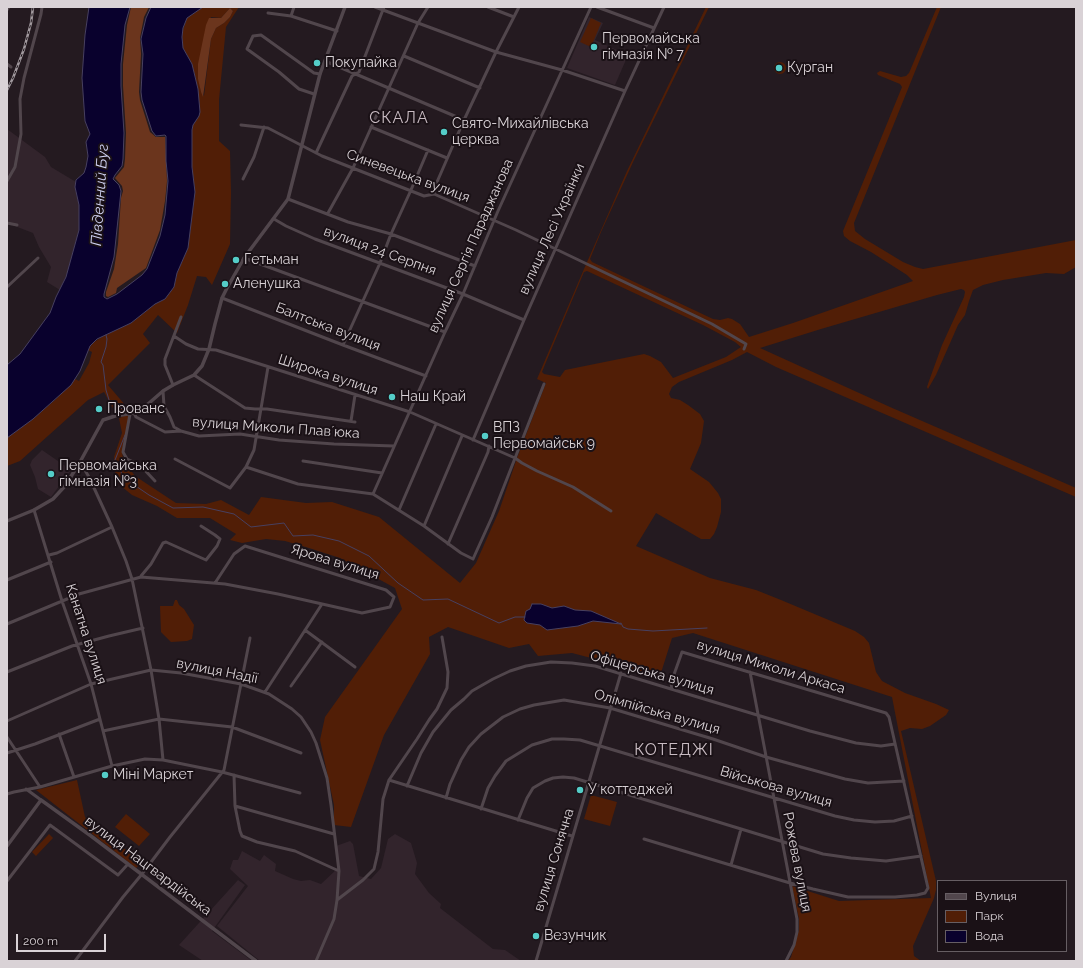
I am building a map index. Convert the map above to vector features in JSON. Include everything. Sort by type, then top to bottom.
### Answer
[{"type":"street","points":[[7,181],[15,167],[21,134],[20,99],[42,7]]},
{"type":"street","points":[[291,16],[294,7]]},
{"type":"street","points":[[7,521],[34,510],[53,499],[65,486],[103,420],[115,416],[132,414],[148,404],[163,391],[194,375],[202,366],[209,349],[222,298],[232,278],[244,258],[288,199],[303,146],[314,94],[345,7]]},
{"type":"street","points":[[375,7],[496,52],[562,70],[625,91]]},
{"type":"street","points":[[328,213],[353,168],[418,23],[428,7]]},
{"type":"street","points":[[488,7],[514,17]]},
{"type":"street","points":[[434,194],[437,182],[464,120],[519,7]]},
{"type":"street","name":"вулиця Сергія Параджанова","points":[[373,494],[591,7]]},
{"type":"street","points":[[597,7],[654,28]]},
{"type":"street","name":"вулиця Лесі Українки","points":[[473,440],[555,249],[664,7]]},
{"type":"street","points":[[316,152],[352,76],[359,72],[383,9]]},
{"type":"street","points":[[268,13],[291,16],[337,31]]},
{"type":"street","points":[[314,94],[299,89],[279,72],[247,50],[253,36],[261,35],[269,39],[302,65],[314,73],[320,74]]},
{"type":"street","points":[[404,56],[480,88]]},
{"type":"street","points":[[325,61],[464,120]]},
{"type":"street","points":[[7,64],[11,67]]},
{"type":"street","name":"Синевецька вулиця","points":[[241,125],[268,128],[303,146],[353,168],[424,196],[434,194],[516,230],[712,324],[746,344],[744,349]]},
{"type":"street","points":[[243,179],[254,157],[264,127]]},
{"type":"street","points":[[371,127],[447,158]]},
{"type":"street","points":[[343,345],[428,150]]},
{"type":"street","points":[[288,199],[328,213],[348,222],[391,234],[475,266]]},
{"type":"street","name":"вулиця 24 Серпня","points":[[274,219],[315,239],[463,294],[524,320]]},
{"type":"street","points":[[7,223],[17,225]]},
{"type":"street","points":[[7,286],[38,258]]},
{"type":"street","points":[[244,258],[445,332]]},
{"type":"street","name":"Балтська вулиця","points":[[222,298],[426,376]]},
{"type":"street","points":[[173,385],[165,365],[165,359],[181,317]]},
{"type":"street","name":"Широка вулиця","points":[[174,336],[186,344],[198,349],[209,349],[410,412],[462,436],[489,446],[515,458],[537,471],[573,486],[611,510]]},
{"type":"street","points":[[175,459],[230,488],[246,467],[254,450],[268,367]]},
{"type":"street","points":[[194,375],[245,408],[260,408],[353,421],[355,395]]},
{"type":"street","points":[[246,467],[298,484],[373,494],[473,559],[492,517],[544,384]]},
{"type":"street","name":"вулиця Миколи Плавʼюка","points":[[163,391],[164,406],[174,427],[181,431],[199,436],[240,434],[334,444],[394,446]]},
{"type":"street","points":[[132,414],[122,452],[127,459],[140,465],[155,481]]},
{"type":"street","name":"вулиця Миколи Плавʼюка","points":[[132,414],[165,432],[181,431]]},
{"type":"street","points":[[399,510],[436,424]]},
{"type":"street","points":[[424,526],[462,436]]},
{"type":"street","points":[[448,544],[488,452],[489,446]]},
{"type":"street","points":[[303,461],[382,473]]},
{"type":"street","points":[[80,462],[89,477],[112,527],[132,579],[151,670],[159,719],[163,760]]},
{"type":"street","name":"Канатна вулиця","points":[[34,510],[62,601],[91,684],[112,766]]},
{"type":"street","points":[[141,577],[151,564],[163,543],[166,542],[206,560],[217,546],[220,539],[201,526]]},
{"type":"street","points":[[48,555],[57,553],[112,527]]},
{"type":"street","name":"Ярова вулиця","points":[[215,583],[234,554],[245,546],[386,590],[394,597],[390,607],[362,613],[322,604]]},
{"type":"street","points":[[7,580],[50,562]]},
{"type":"street","points":[[7,624],[79,594],[141,577],[215,583],[278,594],[322,604],[265,692]]},
{"type":"street","points":[[7,672],[78,644],[143,628]]},
{"type":"street","points":[[305,630],[355,667]]},
{"type":"street","points":[[337,900],[363,880],[374,869],[378,852],[383,799],[389,780],[437,709],[447,688],[448,672],[442,637]]},
{"type":"street","points":[[75,961],[123,897],[224,770],[250,638]]},
{"type":"street","points":[[291,686],[322,642]]},
{"type":"street","name":"вулиця Миколи Аркаса","points":[[672,689],[672,683],[682,652],[886,713],[889,717],[896,744]]},
{"type":"street","name":"Офіцерська вулиця","points":[[408,786],[421,753],[441,721],[472,691],[492,679],[526,666],[551,662],[596,666],[810,731],[856,743],[869,746],[896,744]]},
{"type":"street","name":"вулиця Надії","points":[[7,721],[91,684],[151,670],[182,673],[241,684],[265,692],[292,709],[301,717],[311,732],[327,778],[332,805],[339,871],[337,900],[332,925],[316,961]]},
{"type":"street","name":"Рожева вулиця","points":[[750,672],[797,919],[797,932],[794,945],[786,961]]},
{"type":"street","name":"вулиця Сонячна","points":[[536,961],[621,673]]},
{"type":"street","name":"Олімпійська вулиця","points":[[446,798],[454,772],[469,747],[481,734],[503,717],[520,709],[564,700],[610,708],[713,739],[766,757],[845,779],[868,783],[904,780]]},
{"type":"street","points":[[7,753],[100,719]]},
{"type":"street","points":[[103,731],[159,719],[232,727],[301,753]]},
{"type":"street","points":[[59,734],[74,777]]},
{"type":"street","points":[[7,737],[14,750],[40,787]]},
{"type":"street","name":"Військова вулиця","points":[[481,809],[488,788],[506,761],[532,745],[552,739],[564,739],[580,740],[835,816],[875,822],[912,816]]},
{"type":"street","points":[[644,839],[790,883],[848,897],[895,897],[917,895],[928,891],[896,744]]},
{"type":"street","points":[[7,794],[40,787],[112,766],[145,759],[163,760],[222,772],[300,793]]},
{"type":"street","points":[[234,775],[234,806],[242,836],[248,839],[295,851],[339,871]]},
{"type":"street","points":[[518,820],[526,798],[533,788],[553,778],[563,777],[574,778],[823,854],[857,859],[886,861],[921,856]]},
{"type":"street","points":[[389,780],[572,836]]},
{"type":"street","name":"вулиця Нацгвардійська","points":[[26,790],[142,874],[256,961]]},
{"type":"street","points":[[7,846],[41,800]]},
{"type":"street","points":[[234,806],[334,834]]},
{"type":"street","points":[[7,882],[50,825],[118,875],[128,864]]},
{"type":"street","points":[[731,865],[741,829]]},
{"type":"shaded area","points":[[131,7],[149,7],[144,17],[140,38],[141,54],[139,92],[150,132],[156,137],[165,137],[167,181],[160,230],[146,268],[117,288],[116,293],[108,297],[106,296],[106,292],[114,269],[123,191],[122,186],[115,178],[124,167],[125,159],[126,133],[123,64],[127,25]]},
{"type":"shaded area","points":[[230,8],[233,11],[230,17],[216,28],[211,39],[203,97],[198,79],[198,64],[206,25],[209,18],[221,18]]},
{"type":"shaded area","name":"Первомайська гімназія № 7","points":[[589,17],[603,23],[595,40],[628,55],[615,85],[567,68]]},
{"type":"shaded area","points":[[7,129],[45,157],[51,167],[76,182],[75,189],[79,205],[79,230],[68,271],[60,290],[47,282],[51,267],[39,247],[33,233],[7,223]]},
{"type":"shaded area","name":"Первомайська гімназія №3","points":[[42,450],[71,470],[51,497],[38,489],[30,465],[32,460]]},
{"type":"shaded area","points":[[395,834],[411,843],[417,863],[415,874],[429,893],[441,904],[440,908],[493,949],[505,950],[521,961],[260,961],[217,926],[248,886],[230,869],[233,860],[238,860],[242,851],[260,861],[264,855],[276,864],[275,871],[293,879],[301,881],[310,880],[321,884],[337,869],[336,846],[350,841],[353,844],[359,876],[371,879],[381,868],[388,839]]},
{"type":"shaded area","points":[[238,880],[245,885],[212,931],[252,961],[203,961],[179,945]]},
{"type":"green space","points":[[203,7],[239,7],[226,27],[219,100],[219,141],[230,151],[230,244],[212,285],[206,277],[197,276],[177,333],[158,315],[143,334],[150,343],[108,385],[131,412],[116,414],[104,392],[88,400],[20,461],[7,466],[7,438],[33,419],[55,400],[75,379],[79,381],[89,363],[92,352],[88,350],[93,343],[106,334],[131,323],[155,304],[165,299],[174,287],[177,273],[188,248],[195,192],[192,167],[192,130],[200,112],[198,89],[192,64],[183,48],[182,33],[187,18]],"holes":[[[230,8],[233,11],[230,17],[216,28],[211,39],[204,96],[201,92],[198,72],[211,17],[221,18]]]},
{"type":"green space","points":[[706,7],[709,7],[634,160],[601,232],[590,259],[592,262],[713,319],[732,319],[740,324],[749,337],[913,281],[907,275],[871,252],[850,241],[844,236],[843,231],[902,87],[900,84],[878,75],[877,73],[880,71],[901,77],[906,76],[909,73],[937,7],[941,7],[854,223],[855,231],[865,239],[903,262],[923,269],[1076,240],[1076,267],[1064,274],[1046,273],[1003,280],[983,285],[973,290],[965,315],[958,325],[936,375],[928,389],[927,387],[942,345],[964,297],[964,290],[961,289],[937,295],[760,348],[890,407],[1076,488],[1076,497],[776,367],[747,352],[732,360],[679,382],[672,387],[669,394],[671,398],[680,400],[700,414],[704,421],[701,443],[690,469],[709,482],[721,499],[721,512],[714,534],[710,539],[701,539],[656,513],[636,546],[710,578],[756,590],[855,631],[864,637],[869,643],[876,672],[882,681],[905,693],[949,710],[946,715],[930,726],[922,729],[910,728],[901,731],[936,881],[934,898],[913,946],[914,956],[921,961],[788,961],[791,957],[799,930],[799,919],[792,886],[839,901],[931,898],[892,697],[693,633],[672,638],[660,676],[572,653],[538,656],[529,644],[509,648],[448,627],[429,637],[430,654],[384,735],[351,827],[334,825],[334,805],[320,740],[325,717],[402,609],[395,588],[340,558],[285,541],[266,539],[242,543],[230,540],[236,534],[210,518],[177,518],[157,506],[132,495],[116,482],[114,457],[122,433],[119,418],[130,416],[122,450],[123,460],[135,476],[176,503],[206,504],[221,500],[249,515],[261,497],[306,503],[332,502],[379,517],[460,583],[476,563],[499,511],[517,458],[546,383],[537,379],[627,171]],"holes":[[[587,271],[703,325],[735,342],[741,347],[726,357],[673,378],[661,362],[644,354],[565,370],[560,377],[544,374],[542,372],[584,272]]]},
{"type":"green space","points":[[591,18],[601,23],[591,47],[580,42]]},
{"type":"green space","points":[[778,62],[782,62],[786,68],[782,74],[778,74],[774,70],[774,66]]},
{"type":"green space","points":[[175,600],[177,600],[179,605],[184,609],[194,625],[192,639],[187,641],[171,642],[161,632],[160,606],[173,606]]},
{"type":"green space","points":[[77,780],[85,817],[89,822],[142,862],[136,868],[36,790]]},
{"type":"green space","points":[[591,795],[617,802],[610,826],[584,819]]},
{"type":"green space","points":[[126,814],[150,834],[139,846],[115,827]]},
{"type":"green space","points":[[49,834],[53,838],[36,856],[32,852]]},
{"type":"water","name":"Південний Буг","points":[[89,7],[130,7],[125,25],[121,64],[124,133],[123,159],[122,166],[113,179],[119,185],[121,191],[114,257],[104,294],[104,297],[107,299],[117,294],[142,275],[147,269],[160,236],[165,215],[168,181],[166,136],[156,136],[152,131],[142,100],[141,92],[143,54],[141,39],[146,18],[151,7],[203,7],[187,18],[183,28],[182,37],[183,48],[192,64],[198,89],[200,112],[192,130],[192,167],[195,192],[188,248],[177,273],[174,287],[165,299],[155,304],[131,323],[97,339],[90,346],[80,371],[71,385],[33,419],[7,438],[7,365],[20,354],[50,313],[66,277],[79,230],[79,205],[75,187],[76,180],[84,173],[86,167],[88,156],[86,142],[90,134],[85,121],[82,78],[85,35]]},
{"type":"water","points":[[532,604],[541,604],[552,608],[564,606],[575,610],[591,611],[621,624],[593,621],[578,626],[547,630],[540,625],[527,623],[524,620],[526,611],[530,609]]},
{"type":"waterway","points":[[106,335],[106,347],[101,362],[103,365],[106,390],[110,403],[127,411]]},
{"type":"waterway","points":[[125,435],[115,460],[124,478],[149,495],[173,508],[203,507],[234,514],[251,527],[284,523],[293,536],[313,535],[339,541],[369,556],[398,583],[423,600],[448,599],[499,623],[515,617],[525,617]]},
{"type":"waterway","points":[[621,623],[623,627],[628,629],[653,631],[707,628]]},
{"type":"railway","points":[[7,90],[24,49],[31,23],[33,7]]},
{"type":"place","name":"Первомайська гімназія № 7","points":[[594,47]]},
{"type":"place","name":"Покупайка","points":[[317,63]]},
{"type":"place","name":"Курган","points":[[779,68]]},
{"type":"place","name":"Свято-Михайлівська церква","points":[[444,132]]},
{"type":"place","name":"Гетьман","points":[[236,260]]},
{"type":"place","name":"Аленушка","points":[[225,284]]},
{"type":"place","name":"Наш Край","points":[[392,397]]},
{"type":"place","name":"Прованс","points":[[99,409]]},
{"type":"place","name":"ВПЗ Первомайськ 9","points":[[485,436]]},
{"type":"place","name":"Первомайська гімназія №3","points":[[51,474]]},
{"type":"place","name":"Міні Маркет","points":[[105,775]]},
{"type":"place","name":"У коттеджей","points":[[580,790]]},
{"type":"place","name":"Везунчик","points":[[536,936]]},
{"type":"district","name":"СКАЛА","points":[[399,118]]},
{"type":"district","name":"КОТЕДЖІ","points":[[674,750]]}]
